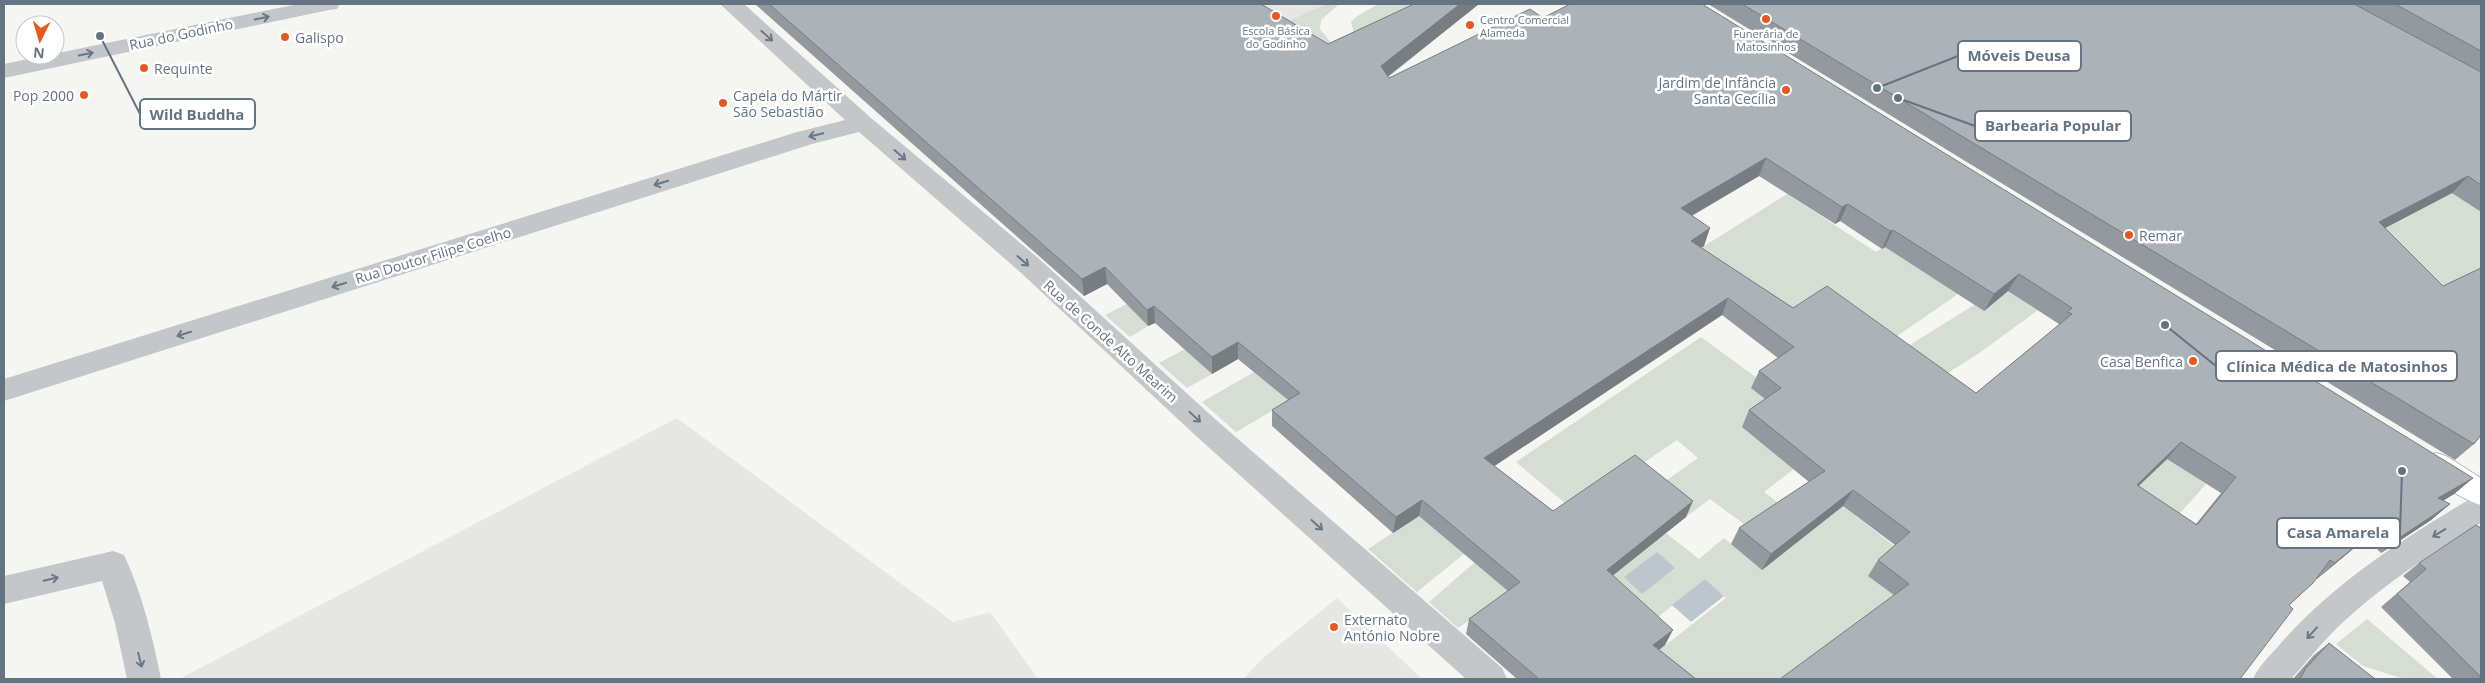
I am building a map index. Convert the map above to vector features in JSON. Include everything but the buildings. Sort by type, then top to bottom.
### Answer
[{"type":"street","name":"Rua do Godinho","points":[[4,71],[329,4]]},
{"type":"street","name":"Rua de Conde Alto Mearim","points":[[731,4],[863,123],[1028,264],[1205,427],[1490,679]]},
{"type":"street","name":"Rua Doutor Filipe Coelho","points":[[4,390],[805,138],[863,123]]},
{"type":"street","points":[[2412,450],[2481,493]]},
{"type":"street","points":[[2270,679],[2329,615],[2354,594],[2400,557],[2481,508]]},
{"type":"street","points":[[4,590],[113,565],[131,623],[144,679]]},
{"type":"shaded area","name":"Escola Básica do Godinho","points":[[1233,4],[1326,4],[1273,28]]},
{"type":"shaded area","points":[[1326,4],[1339,4],[1321,20],[1320,29],[1333,45],[1313,54],[1273,28]]},
{"type":"shaded area","points":[[1378,4],[1418,4],[1354,34],[1351,22]]},
{"type":"shaded area","points":[[2428,176],[2481,212],[2481,278],[2440,316],[2364,239]]},
{"type":"shaded area","points":[[1787,194],[1876,252],[1901,236],[1958,294],[1880,348],[1785,325],[1685,258]]},
{"type":"shaded area","points":[[2013,287],[2022,300],[2038,310],[1978,354],[1930,384],[1892,356],[1974,305],[1984,311]]},
{"type":"shaded area","points":[[1127,304],[1148,326],[1130,337],[1105,315]]},
{"type":"shaded area","points":[[1701,337],[1761,381],[1773,405],[1794,469],[1764,492],[1785,508],[1752,530],[1710,499],[1686,517],[1671,505],[1606,523],[1698,458],[1677,440],[1576,509],[1572,509],[1516,462]]},
{"type":"shaded area","points":[[1185,349],[1212,374],[1187,388],[1159,363]]},
{"type":"shaded area","points":[[1254,372],[1289,401],[1236,432],[1202,402]]},
{"type":"shaded area","points":[[677,418],[953,622],[990,612],[1038,679],[179,679]]},
{"type":"shaded area","points":[[2167,458],[2206,484],[2165,530],[2123,501]]},
{"type":"shaded area","points":[[1466,485],[1465,553],[1417,592],[1368,549]]},
{"type":"shaded area","points":[[1843,506],[1898,549],[1991,668],[1791,679],[1622,679],[1726,598],[1705,579],[1657,618],[1533,576],[1458,628],[1429,602],[1475,562],[1666,533],[1699,559],[1724,538],[1762,569]]},
{"type":"shaded area","points":[[1657,552],[1675,568],[1642,594],[1624,577]]},
{"type":"shaded area","points":[[1705,579],[1724,596],[1691,622],[1672,605]]},
{"type":"shaded area","name":"Externato António Nobre","points":[[1337,598],[1422,679],[1243,679],[1264,657]]},
{"type":"shaded area","points":[[2367,619],[2438,679],[2404,679],[2363,666],[2336,644]]},
{"type":"place","name":"Escola Básica do Godinho","points":[[1276,16]]},
{"type":"place","name":"Funerária de Matosinhos","points":[[1766,19]]},
{"type":"place","name":"Centro Comercial Alameda","points":[[1470,25]]},
{"type":"place","name":"Wild Buddha","points":[[100,36]]},
{"type":"place","name":"Galispo","points":[[285,37]]},
{"type":"place","name":"Requinte","points":[[144,68]]},
{"type":"place","name":"Móveis Deusa","points":[[1877,88]]},
{"type":"place","name":"Jardim de Infância Santa Cecília","points":[[1786,90]]},
{"type":"place","name":"Pop 2000","points":[[84,95]]},
{"type":"place","name":"Barbearia Popular","points":[[1898,98]]},
{"type":"place","name":"Capela do Mártir São Sebastião","points":[[723,103]]},
{"type":"place","name":"Remar","points":[[2129,235]]},
{"type":"place","name":"Clínica Médica de Matosinhos","points":[[2165,325]]},
{"type":"place","name":"Casa Benfica","points":[[2193,361]]},
{"type":"place","name":"Casa Amarela","points":[[2402,471]]},
{"type":"place","name":"Externato António Nobre","points":[[1334,627]]}]
